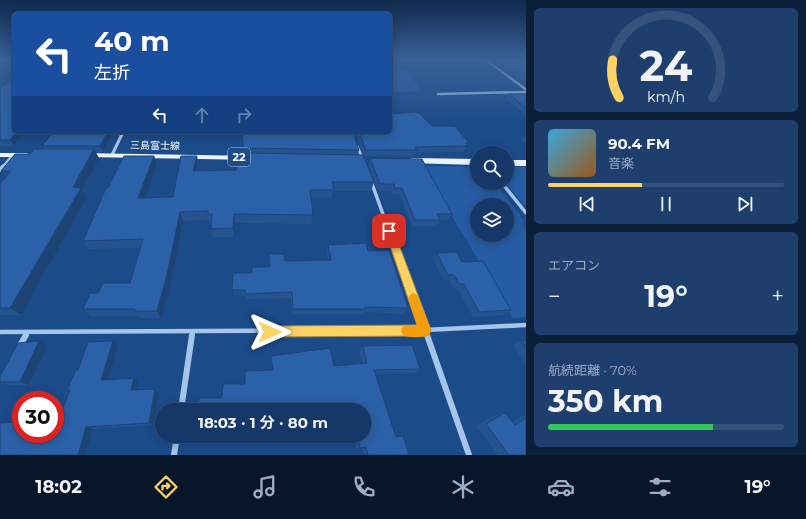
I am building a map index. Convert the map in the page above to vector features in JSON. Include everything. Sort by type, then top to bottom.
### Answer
[{"type":"main road","points":[[0,155],[36,155]]},
{"type":"main road","name":"三島富士線","points":[[74,155],[269,158]]},
{"type":"main road","points":[[401,161],[470,162]]},
{"type":"main road","points":[[514,163],[526,163]]},
{"type":"street","points":[[513,81],[526,91]]},
{"type":"street","points":[[438,94],[526,91]]},
{"type":"street","points":[[112,155],[122,134]]},
{"type":"street","points":[[354,139],[364,162]]},
{"type":"street","points":[[0,170],[13,155]]},
{"type":"street","points":[[369,174],[469,455]]},
{"type":"street","points":[[508,190],[526,213]]},
{"type":"street","points":[[0,332],[425,330],[526,325]]},
{"type":"street","points":[[182,403],[192,332]]},
{"type":"street","points":[[17,352],[27,333]]},
{"type":"street","points":[[174,455],[176,443]]},
{"type":"shaded area","points":[[392,81],[415,81],[422,91],[392,92]]},
{"type":"shaded area","points":[[422,166],[470,167],[470,190],[500,190],[507,198],[470,198],[470,242],[514,242],[514,208],[526,223],[526,317],[513,318]]},
{"type":"shaded area","points":[[514,167],[526,167],[526,208],[512,190],[514,190]]},
{"type":"building","points":[[9,81],[12,81],[12,134],[14,134],[10,140],[0,140],[0,89]]},
{"type":"building","points":[[509,94],[526,94],[526,108]]},
{"type":"building","points":[[415,112],[419,113],[432,126],[455,126],[469,143],[466,143],[467,146],[415,147],[417,150],[366,150],[360,134],[392,134],[392,114]]},
{"type":"building","points":[[51,134],[107,134],[100,146],[42,146]]},
{"type":"building","points":[[242,134],[354,134],[359,150],[244,148]]},
{"type":"building","points":[[34,149],[94,149],[73,187],[81,188],[10,308],[0,308],[0,184],[11,171],[1,171],[15,154],[30,154]]},
{"type":"building","points":[[244,153],[363,155],[374,182],[332,182],[334,190],[310,190],[313,215],[234,214],[233,228],[211,229],[212,214],[208,214],[208,211],[180,212],[167,275],[157,311],[135,311],[135,309],[83,309],[90,293],[98,293],[103,283],[130,283],[143,239],[83,241],[106,188],[108,188],[124,156],[154,156],[138,198],[173,197],[181,156],[197,156],[193,171],[236,170],[238,159],[244,158]]},
{"type":"building","points":[[370,158],[422,159],[452,214],[437,214],[440,220],[415,220],[402,188],[395,188],[394,184],[380,184]]},
{"type":"building","points":[[366,243],[368,251],[389,250],[408,308],[365,307],[366,309],[293,309],[292,292],[245,294],[245,290],[232,290],[233,273],[252,273],[252,267],[270,267],[269,254],[284,254],[285,261],[331,260],[328,245]]},
{"type":"building","points":[[456,252],[462,262],[483,261],[511,310],[479,312],[464,284],[459,284],[454,275],[448,275],[437,253]]},
{"type":"building","points":[[526,340],[526,348],[522,341]]},
{"type":"building","points":[[39,341],[20,382],[0,382],[0,376],[18,343]]},
{"type":"building","points":[[113,341],[101,380],[134,378],[131,390],[155,389],[149,423],[86,427],[78,455],[0,455],[0,423],[12,422],[12,443],[64,443],[64,405],[70,390],[67,390],[76,370],[78,370],[88,342]]},
{"type":"building","points":[[412,345],[420,369],[374,370],[396,437],[403,436],[409,455],[368,455],[366,447],[360,448],[359,443],[371,443],[371,403],[199,403],[199,398],[222,398],[223,384],[245,384],[245,371],[273,370],[271,356],[330,348],[334,366],[367,363],[363,346]]},
{"type":"building","points":[[505,413],[515,425],[526,418],[526,455],[509,455],[486,424]]},
{"type":"slow traffic","points":[[407,331],[425,330],[413,298]]},
{"type":"route","points":[[270,332],[425,330],[389,231]]}]
